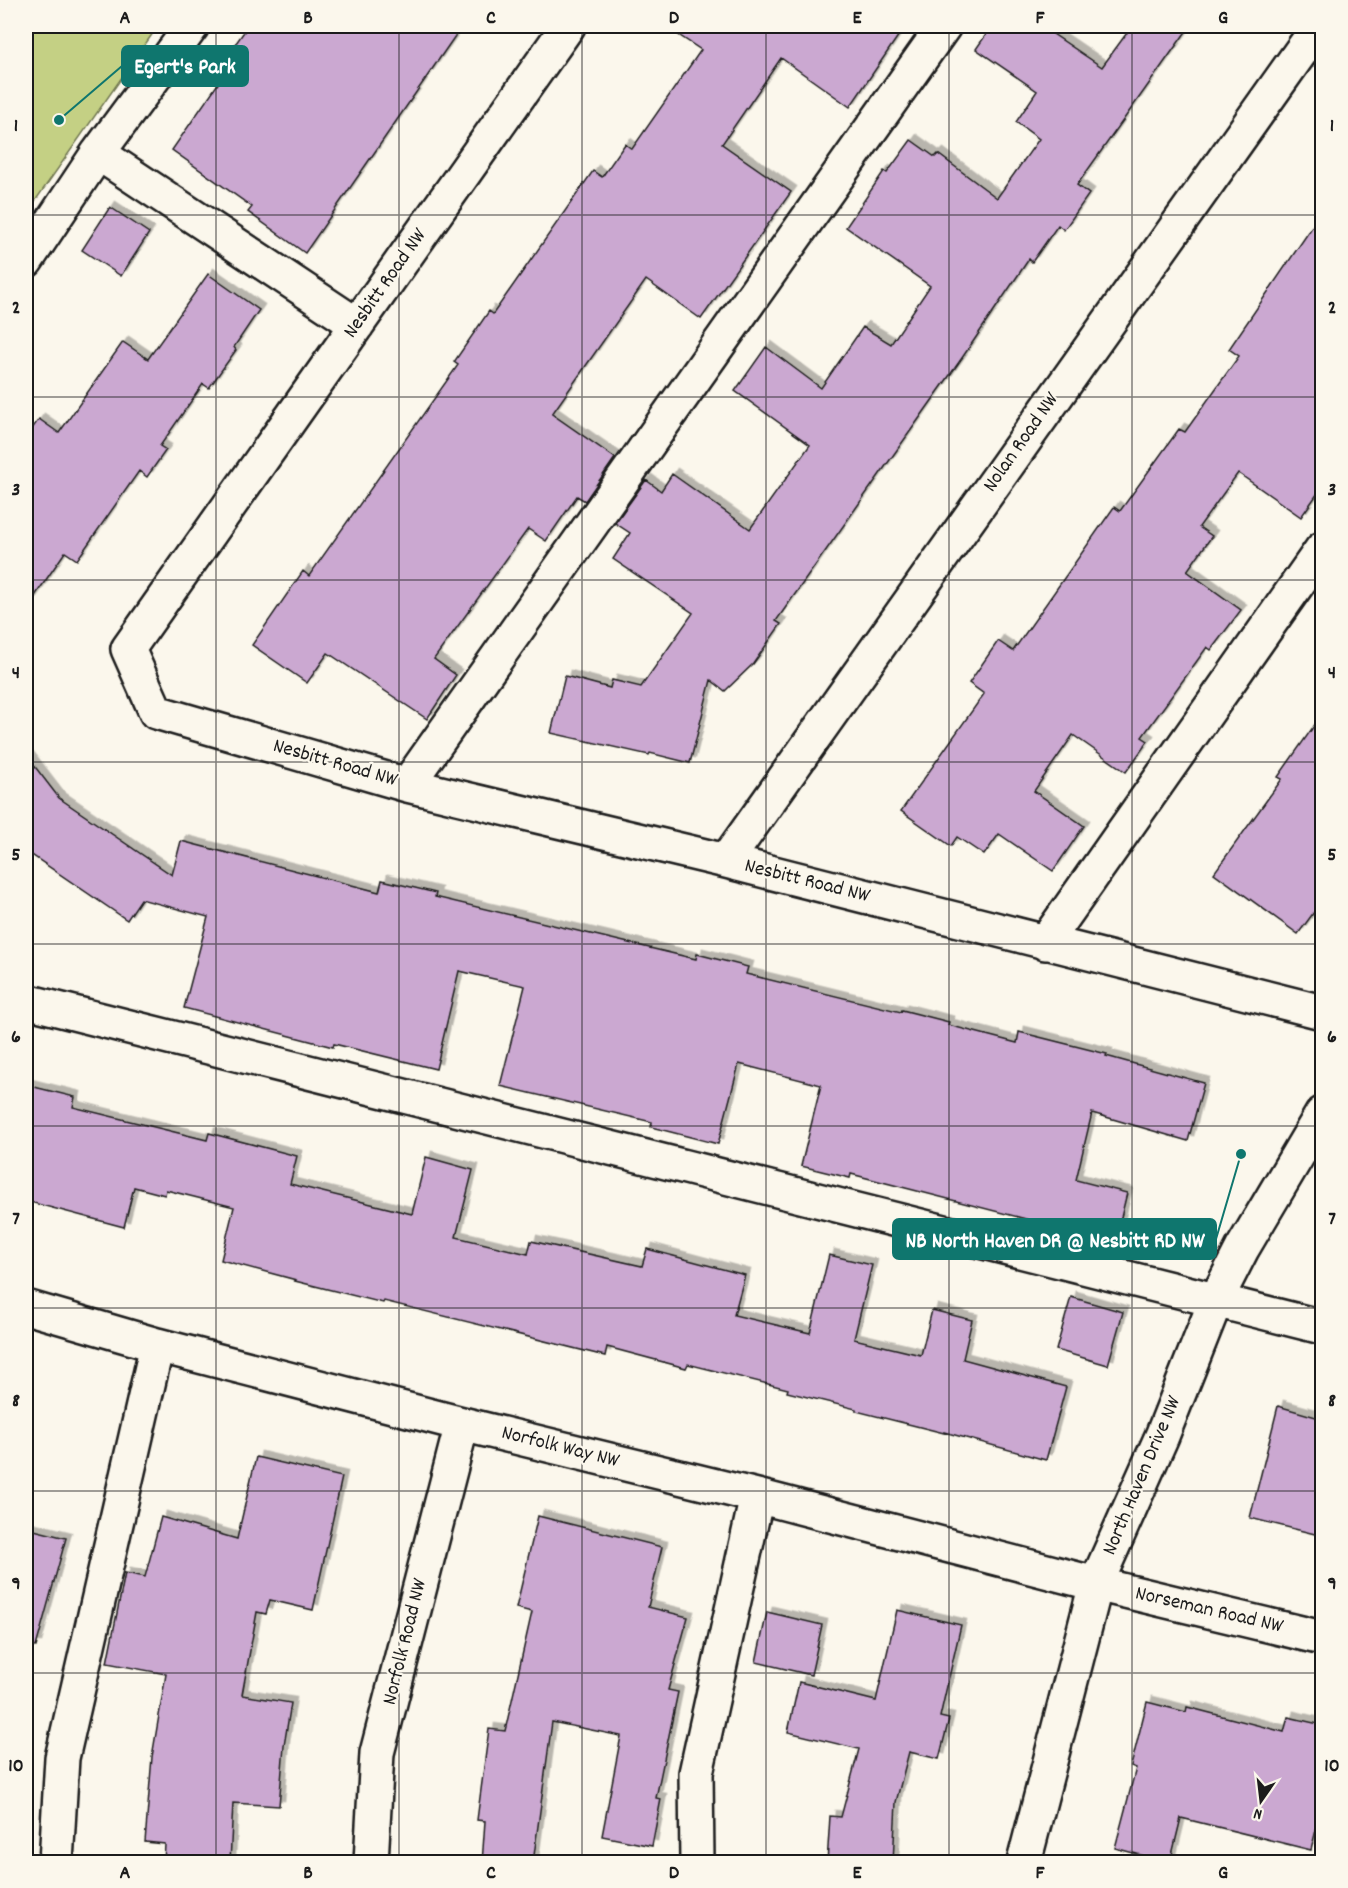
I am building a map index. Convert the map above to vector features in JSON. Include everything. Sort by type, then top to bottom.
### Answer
[{"type":"street","points":[[26,261],[98,153],[192,26]]},
{"type":"street","name":"Nesbitt Road NW","points":[[568,26],[128,649],[156,712],[407,785],[726,861],[1323,1012]]},
{"type":"street","points":[[407,785],[944,26]]},
{"type":"street","name":"Nolan Road NW","points":[[726,861],[1319,26]]},
{"type":"street","points":[[98,153],[357,325]]},
{"type":"street","points":[[1045,943],[1323,549]]},
{"type":"street","points":[[26,1001],[1323,1327]]},
{"type":"street","name":"North Haven Drive NW","points":[[1024,1863],[1096,1584],[1162,1436],[1216,1300],[1247,1240],[1323,1114]]},
{"type":"street","name":"Norfolk Way NW","points":[[26,1308],[157,1345],[462,1424],[757,1496],[1096,1584]]},
{"type":"street","points":[[56,1863],[62,1758],[157,1345]]},
{"type":"street","name":"Norfolk Road NW","points":[[371,1863],[377,1753],[462,1424]]},
{"type":"street","points":[[697,1863],[696,1773],[757,1496]]},
{"type":"street","name":"Norseman Road NW","points":[[1096,1584],[1323,1638]]},
{"type":"green space","points":[[26,26],[158,26],[26,214]]},
{"type":"building","points":[[248,26],[462,26],[305,253],[248,212],[252,207],[172,150],[224,75],[217,70]]},
{"type":"building","points":[[665,26],[905,26],[850,107],[781,58],[722,144],[791,192],[701,319],[646,280],[552,414],[615,458],[585,501],[577,496],[546,541],[528,529],[434,659],[456,675],[427,719],[328,653],[307,683],[252,645],[303,571],[309,576],[458,365],[454,362],[489,311],[493,314],[593,171],[602,177],[625,144],[632,149],[701,50]]},
{"type":"building","points":[[992,26],[1041,26],[1102,67],[1132,26],[1190,26],[1077,185],[1089,194],[1064,230],[1058,225],[1032,262],[1029,259],[776,621],[781,624],[753,664],[725,691],[711,680],[690,763],[551,733],[565,676],[610,688],[612,680],[641,687],[693,613],[613,559],[630,533],[615,523],[646,480],[661,491],[672,474],[750,529],[810,445],[735,391],[766,347],[821,388],[863,327],[891,344],[930,286],[846,227],[884,171],[887,173],[911,140],[935,157],[938,154],[997,198],[1039,139],[1016,122],[1037,91],[976,49]]},
{"type":"building","points":[[110,207],[149,233],[121,276],[82,250]]},
{"type":"building","points":[[1323,211],[1323,486],[1301,517],[1238,473],[1199,527],[1212,536],[1187,571],[1241,610],[1211,650],[1207,647],[1142,737],[1148,741],[1126,772],[1073,735],[1034,791],[1084,826],[1053,871],[999,834],[984,855],[957,837],[951,846],[901,811],[984,694],[969,683],[998,641],[1013,651],[1114,507],[1120,511],[1179,429],[1185,432],[1239,356],[1229,349]]},
{"type":"building","points":[[208,274],[259,310],[234,347],[236,350],[209,388],[203,384],[160,446],[166,450],[147,477],[139,471],[77,560],[65,552],[26,609],[26,437],[39,419],[59,433],[123,342],[148,359]]},
{"type":"building","points":[[1323,713],[1323,900],[1298,934],[1214,873],[1282,779],[1278,777]]},
{"type":"building","points":[[26,755],[59,798],[172,875],[181,841],[379,892],[382,880],[436,893],[435,897],[696,959],[697,954],[748,967],[746,974],[901,1012],[902,1010],[1017,1043],[1019,1032],[1107,1054],[1106,1056],[1204,1083],[1188,1141],[1092,1113],[1076,1180],[1127,1193],[1115,1242],[851,1174],[850,1178],[801,1166],[821,1085],[739,1064],[718,1144],[651,1127],[652,1122],[500,1086],[525,986],[459,971],[436,1069],[334,1044],[333,1047],[184,1008],[208,917],[141,899],[127,920],[26,851]]},
{"type":"building","points":[[26,1085],[75,1097],[73,1107],[207,1140],[209,1133],[297,1156],[290,1184],[412,1214],[426,1157],[473,1170],[456,1237],[528,1254],[531,1241],[642,1266],[647,1249],[745,1275],[734,1315],[810,1333],[829,1255],[872,1265],[854,1339],[921,1355],[932,1310],[972,1320],[963,1359],[1066,1387],[1046,1460],[856,1411],[856,1409],[787,1392],[788,1389],[688,1364],[686,1368],[607,1347],[605,1356],[295,1281],[221,1260],[234,1207],[166,1190],[165,1195],[134,1187],[124,1227],[26,1201]]},
{"type":"building","points":[[1071,1297],[1123,1312],[1108,1365],[1056,1350]]},
{"type":"building","points":[[1278,1406],[1323,1419],[1323,1536],[1250,1518]]},
{"type":"building","points":[[256,1457],[342,1477],[313,1610],[270,1600],[266,1614],[257,1612],[242,1695],[291,1703],[284,1746],[279,1806],[233,1803],[230,1863],[164,1863],[165,1844],[145,1842],[152,1757],[166,1674],[107,1663],[125,1573],[145,1577],[161,1517],[237,1539]]},
{"type":"building","points":[[538,1516],[662,1547],[648,1607],[688,1617],[668,1690],[678,1692],[656,1798],[661,1799],[652,1846],[602,1836],[621,1736],[552,1722],[533,1863],[482,1863],[485,1821],[477,1820],[489,1729],[505,1731],[532,1612],[516,1608]]},
{"type":"building","points":[[26,1528],[66,1538],[36,1647],[26,1646]]},
{"type":"building","points":[[897,1610],[961,1625],[940,1717],[949,1719],[939,1759],[909,1752],[896,1802],[893,1863],[827,1863],[830,1816],[841,1817],[859,1749],[788,1732],[799,1682],[876,1701]]},
{"type":"building","points":[[767,1612],[822,1625],[811,1675],[756,1662]]},
{"type":"building","points":[[1147,1702],[1186,1712],[1187,1707],[1284,1732],[1288,1717],[1323,1725],[1323,1802],[1311,1850],[1181,1818],[1170,1863],[1115,1848],[1136,1768],[1131,1766]]},
{"type":"place","name":"Egert's Park","points":[[59,120]]},
{"type":"place","name":"NB North Haven DR @ Nesbitt RD NW","points":[[1241,1154]]}]
